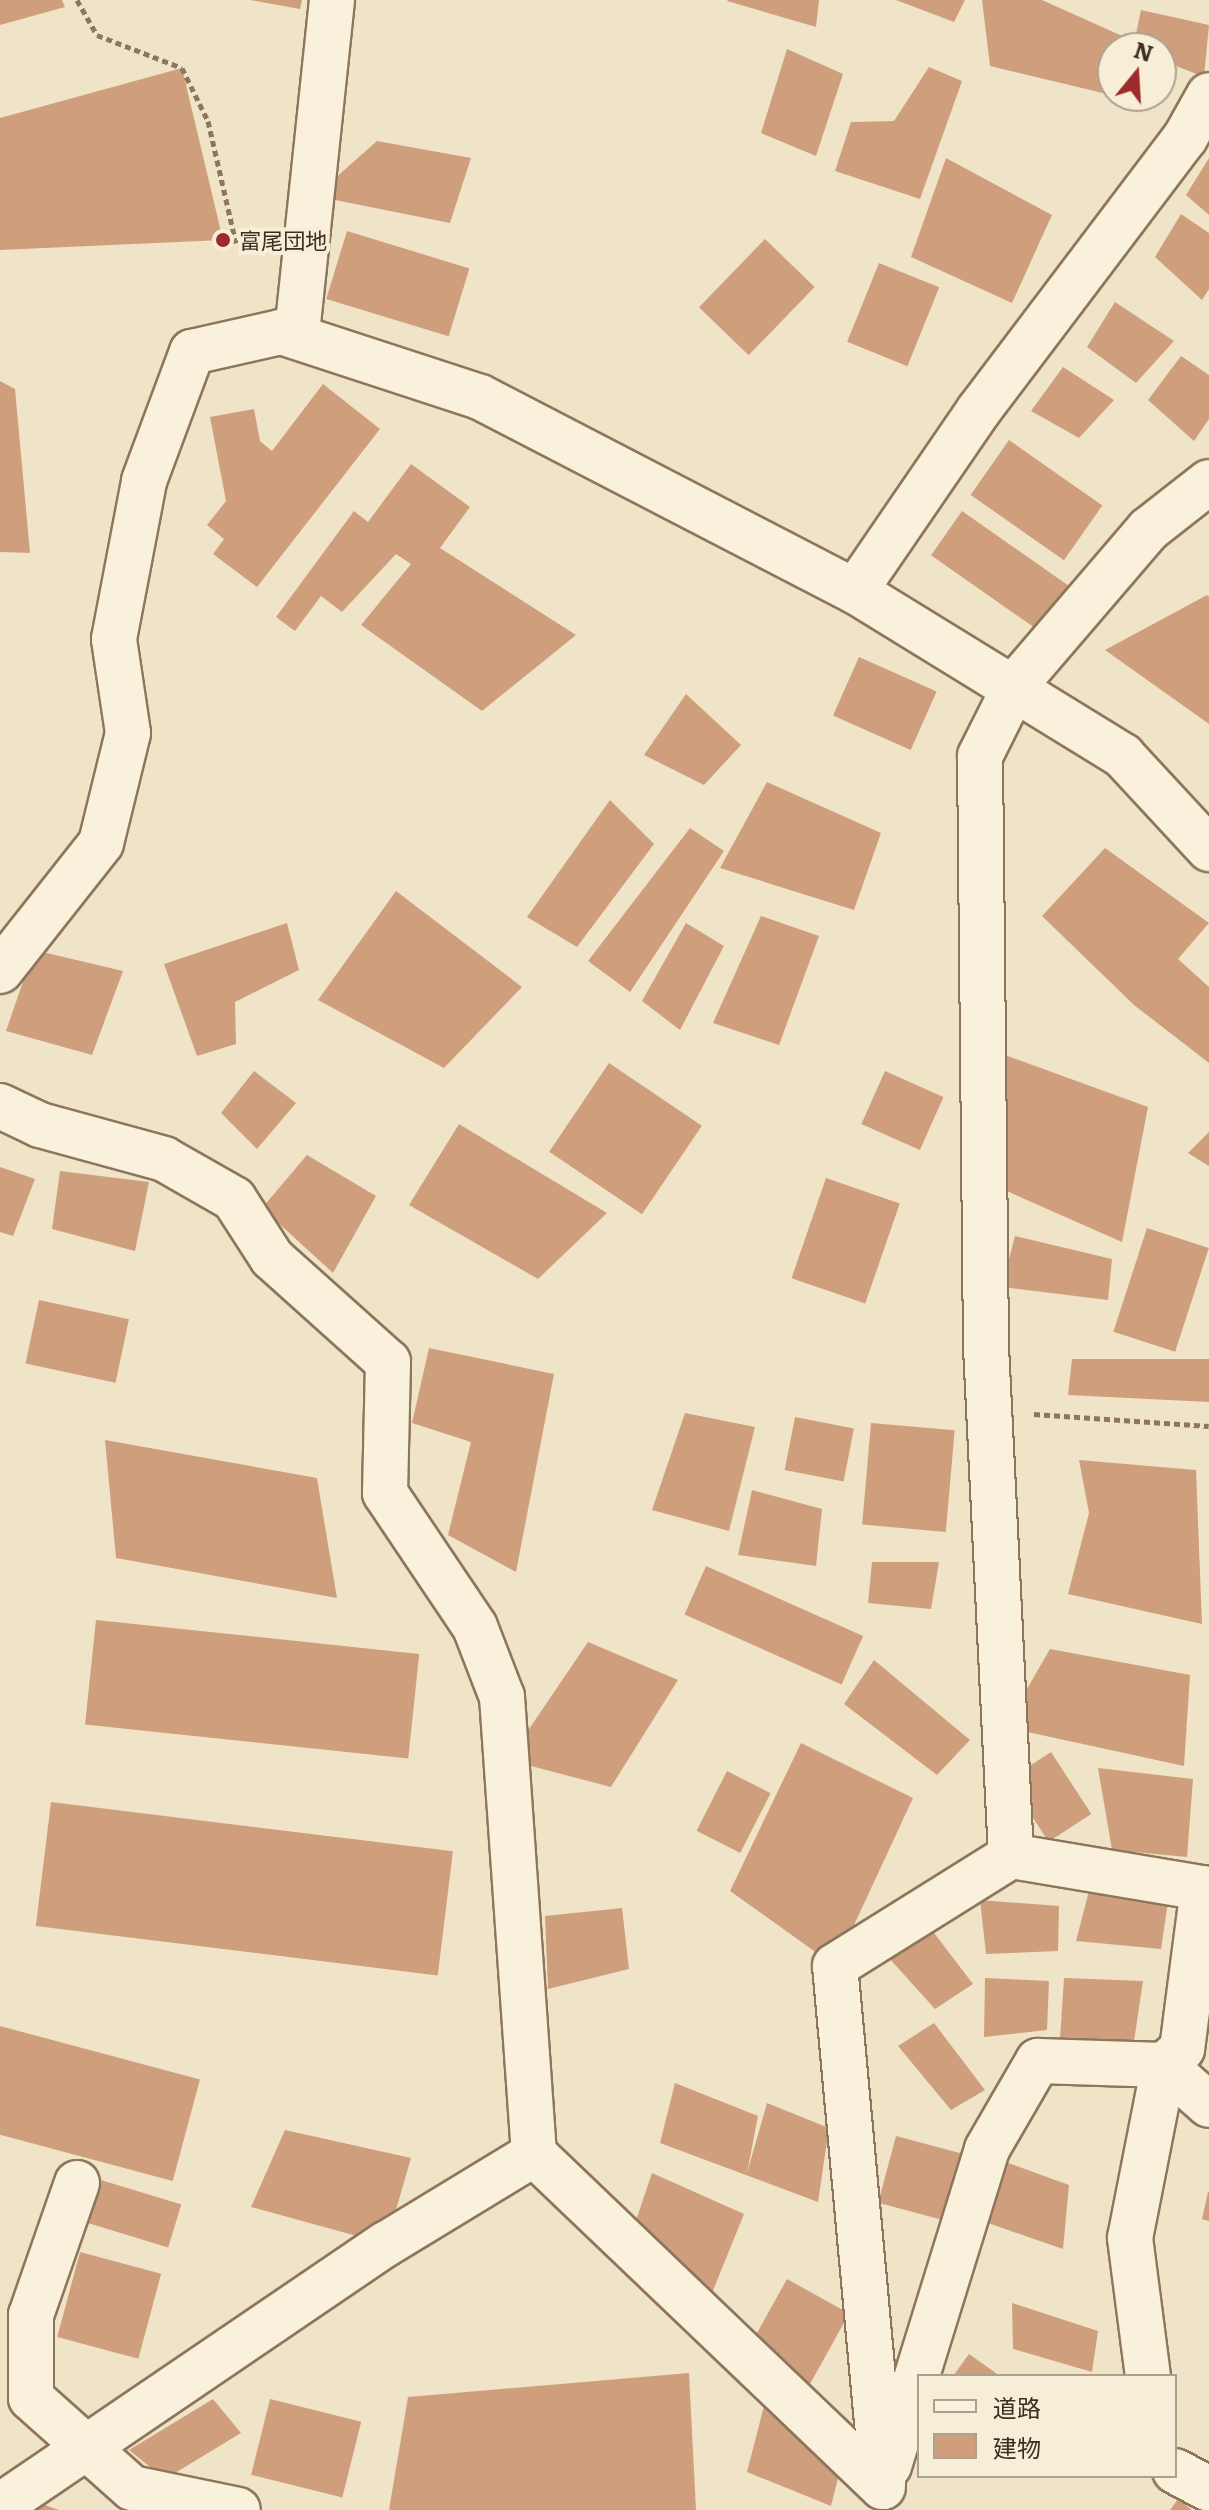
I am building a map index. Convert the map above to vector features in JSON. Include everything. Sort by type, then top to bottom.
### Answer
[{"type":"street","points":[[297,333],[332,0]]},
{"type":"street","points":[[855,591],[979,410],[1185,138],[1209,95]]},
{"type":"street","points":[[0,971],[101,843],[128,733],[114,639],[144,481],[192,352],[297,333],[480,397],[855,591],[1016,684],[1123,756],[1209,849]]},
{"type":"street","points":[[1011,1856],[989,1411],[980,756],[1016,684],[1149,529],[1209,482]]},
{"type":"street","points":[[0,1106],[40,1125],[164,1159],[234,1199],[272,1258],[388,1362],[385,1493],[475,1627],[502,1697],[534,2154],[883,2487]]},
{"type":"street","points":[[883,2487],[835,1966],[1011,1856],[1206,1889],[1182,2049],[1164,2065],[1130,2238],[1148,2374]]},
{"type":"street","points":[[918,2374],[987,2149],[1038,2061],[1164,2065],[1209,2105]]},
{"type":"street","points":[[0,2506],[386,2244],[534,2154]]},
{"type":"street","points":[[77,2183],[16,2307],[31,2398],[89,2445],[132,2488],[238,2510]]},
{"type":"street","points":[[883,2487],[917,2376]]},
{"type":"street","points":[[1177,2472],[1209,2489]]},
{"type":"path","points":[[77,0],[97,35],[182,68],[208,121],[236,243]]},
{"type":"path","points":[[989,1411],[1209,1426]]},
{"type":"building","points":[[0,0],[62,0],[65,7],[0,25]]},
{"type":"building","points":[[250,0],[302,0],[300,9]]},
{"type":"building","points":[[819,0],[816,27],[727,1]]},
{"type":"building","points":[[896,0],[965,0],[954,22]]},
{"type":"building","points":[[982,0],[1042,0],[1113,32],[1097,32],[1097,92],[990,66]]},
{"type":"building","points":[[1141,10],[1209,25],[1204,77],[1177,66],[1177,32],[1136,32]]},
{"type":"building","points":[[787,49],[843,74],[816,156],[761,133]]},
{"type":"building","points":[[929,67],[962,81],[920,199],[835,171],[851,122],[894,121]]},
{"type":"building","points":[[182,68],[223,240],[0,250],[0,118]]},
{"type":"building","points":[[377,141],[471,158],[450,223],[315,196]]},
{"type":"building","points":[[946,158],[1052,215],[1012,303],[911,257]]},
{"type":"building","points":[[1209,158],[1209,215],[1186,195]]},
{"type":"building","points":[[1181,214],[1209,233],[1209,289],[1202,300],[1155,257]]},
{"type":"building","points":[[347,231],[469,268],[449,336],[326,299]]},
{"type":"building","points":[[765,239],[815,287],[749,355],[699,307]]},
{"type":"building","points":[[879,263],[939,287],[907,366],[847,342]]},
{"type":"building","points":[[1115,302],[1174,341],[1136,383],[1087,347]]},
{"type":"building","points":[[1181,356],[1209,375],[1209,419],[1194,441],[1148,400]]},
{"type":"building","points":[[1063,367],[1114,400],[1079,438],[1031,411]]},
{"type":"building","points":[[0,381],[15,389],[30,553],[0,552]]},
{"type":"building","points":[[323,384],[380,429],[257,587],[213,554],[224,539],[207,525],[226,501],[210,417],[254,409],[260,441],[272,451]]},
{"type":"building","points":[[1009,440],[1102,505],[1064,560],[971,495]]},
{"type":"building","points":[[411,464],[470,507],[440,548],[576,635],[482,711],[361,625],[411,564],[396,554],[342,612],[321,596],[295,631],[276,617],[354,511],[368,522]]},
{"type":"building","points":[[962,511],[1069,586],[1038,630],[931,555]]},
{"type":"building","points":[[1207,595],[1209,597],[1209,724],[1105,650]]},
{"type":"building","points":[[859,657],[937,692],[911,750],[833,715]]},
{"type":"building","points":[[686,694],[741,745],[704,785],[644,755]]},
{"type":"building","points":[[767,782],[881,833],[854,910],[720,868]]},
{"type":"building","points":[[610,800],[654,844],[577,947],[527,917]]},
{"type":"building","points":[[690,828],[724,851],[630,992],[588,961]]},
{"type":"building","points":[[1105,848],[1209,923],[1178,959],[1209,987],[1209,1063],[1134,1005],[1042,916]]},
{"type":"building","points":[[396,891],[522,987],[444,1068],[318,1000]]},
{"type":"building","points":[[761,916],[819,936],[779,1045],[713,1023]]},
{"type":"building","points":[[287,923],[299,970],[235,1002],[236,1044],[197,1056],[164,964]]},
{"type":"building","points":[[686,923],[724,946],[680,1030],[642,1001]]},
{"type":"building","points":[[34,950],[123,971],[92,1055],[6,1031]]},
{"type":"building","points":[[983,1047],[1148,1107],[1122,1242],[984,1181]]},
{"type":"building","points":[[609,1063],[702,1126],[642,1214],[549,1152]]},
{"type":"building","points":[[254,1071],[296,1103],[257,1149],[221,1113]]},
{"type":"building","points":[[885,1071],[943,1097],[920,1150],[861,1124]]},
{"type":"building","points":[[459,1124],[607,1213],[538,1279],[409,1205]]},
{"type":"building","points":[[1209,1132],[1209,1166],[1188,1153]]},
{"type":"building","points":[[307,1155],[376,1196],[333,1273],[262,1208]]},
{"type":"building","points":[[0,1167],[35,1179],[13,1236],[0,1232]]},
{"type":"building","points":[[60,1171],[149,1182],[135,1251],[52,1229]]},
{"type":"building","points":[[826,1178],[900,1203],[865,1304],[791,1278]]},
{"type":"building","points":[[1147,1228],[1209,1248],[1175,1352],[1113,1332]]},
{"type":"building","points":[[1015,1236],[1112,1259],[1108,1300],[1002,1287]]},
{"type":"building","points":[[39,1300],[129,1319],[115,1383],[25,1364]]},
{"type":"building","points":[[429,1348],[554,1374],[516,1572],[448,1535],[471,1442],[412,1423]]},
{"type":"building","points":[[1072,1359],[1209,1359],[1209,1402],[1068,1395]]},
{"type":"building","points":[[685,1413],[755,1427],[729,1531],[652,1510]]},
{"type":"building","points":[[795,1417],[854,1428],[844,1481],[785,1470]]},
{"type":"building","points":[[871,1423],[955,1430],[946,1532],[862,1525]]},
{"type":"building","points":[[105,1440],[317,1478],[337,1598],[116,1558]]},
{"type":"building","points":[[1079,1460],[1196,1470],[1202,1624],[1068,1594],[1089,1513]]},
{"type":"building","points":[[752,1490],[822,1509],[816,1566],[738,1555]]},
{"type":"building","points":[[872,1562],[939,1562],[931,1609],[868,1603]]},
{"type":"building","points":[[706,1566],[863,1636],[842,1684],[684,1614]]},
{"type":"building","points":[[96,1620],[419,1654],[408,1758],[85,1724]]},
{"type":"building","points":[[588,1642],[678,1680],[611,1787],[508,1760]]},
{"type":"building","points":[[1050,1649],[1190,1675],[1184,1766],[1005,1727]]},
{"type":"building","points":[[874,1660],[970,1740],[937,1775],[844,1704]]},
{"type":"building","points":[[801,1743],[913,1798],[835,1966],[730,1891]]},
{"type":"building","points":[[1051,1752],[1091,1814],[1049,1842],[1008,1780]]},
{"type":"building","points":[[1098,1768],[1193,1779],[1187,1857],[1112,1850]]},
{"type":"building","points":[[727,1771],[771,1793],[740,1853],[697,1831]]},
{"type":"building","points":[[51,1802],[453,1851],[438,1975],[36,1926]]},
{"type":"building","points":[[1089,1891],[1168,1902],[1161,1949],[1076,1941]]},
{"type":"building","points":[[980,1900],[1059,1906],[1058,1951],[986,1954]]},
{"type":"building","points":[[622,1908],[629,1969],[548,1989],[545,1916]]},
{"type":"building","points":[[928,1925],[973,1984],[935,2009],[889,1958]]},
{"type":"building","points":[[985,1978],[1049,1981],[1047,2030],[984,2037]]},
{"type":"building","points":[[1064,1978],[1143,1981],[1133,2048],[1060,2039]]},
{"type":"building","points":[[934,2023],[985,2090],[951,2110],[898,2046]]},
{"type":"building","points":[[0,2026],[200,2080],[173,2181],[0,2135]]},
{"type":"building","points":[[675,2083],[758,2116],[747,2173],[767,2103],[829,2128],[818,2202],[660,2143]]},
{"type":"building","points":[[285,2130],[411,2158],[386,2244],[251,2207]]},
{"type":"building","points":[[896,2136],[962,2154],[944,2220],[878,2203]]},
{"type":"building","points":[[1000,2160],[1069,2185],[1063,2249],[988,2223]]},
{"type":"building","points":[[652,2173],[744,2214],[712,2293],[628,2244]]},
{"type":"building","points":[[101,2180],[181,2205],[168,2248],[88,2223]]},
{"type":"building","points":[[1209,2192],[1209,2221],[1202,2219]]},
{"type":"building","points":[[80,2252],[161,2274],[138,2359],[57,2337]]},
{"type":"building","points":[[787,2279],[849,2313],[807,2389],[745,2354]]},
{"type":"building","points":[[1012,2303],[1098,2331],[1092,2372],[1013,2349]]},
{"type":"building","points":[[969,2354],[997,2374],[954,2374]]},
{"type":"building","points":[[689,2373],[696,2510],[389,2510],[408,2397]]},
{"type":"building","points":[[213,2399],[241,2433],[165,2479],[129,2450]]},
{"type":"building","points":[[270,2399],[361,2422],[342,2497],[251,2475]]},
{"type":"building","points":[[764,2406],[845,2451],[831,2506],[747,2472]]},
{"type":"building","points":[[17,2495],[59,2510],[15,2510]]},
{"type":"building","points":[[1178,2499],[1192,2510],[1170,2510]]},
{"type":"place","name":"富尾団地","points":[[223,240]]}]
